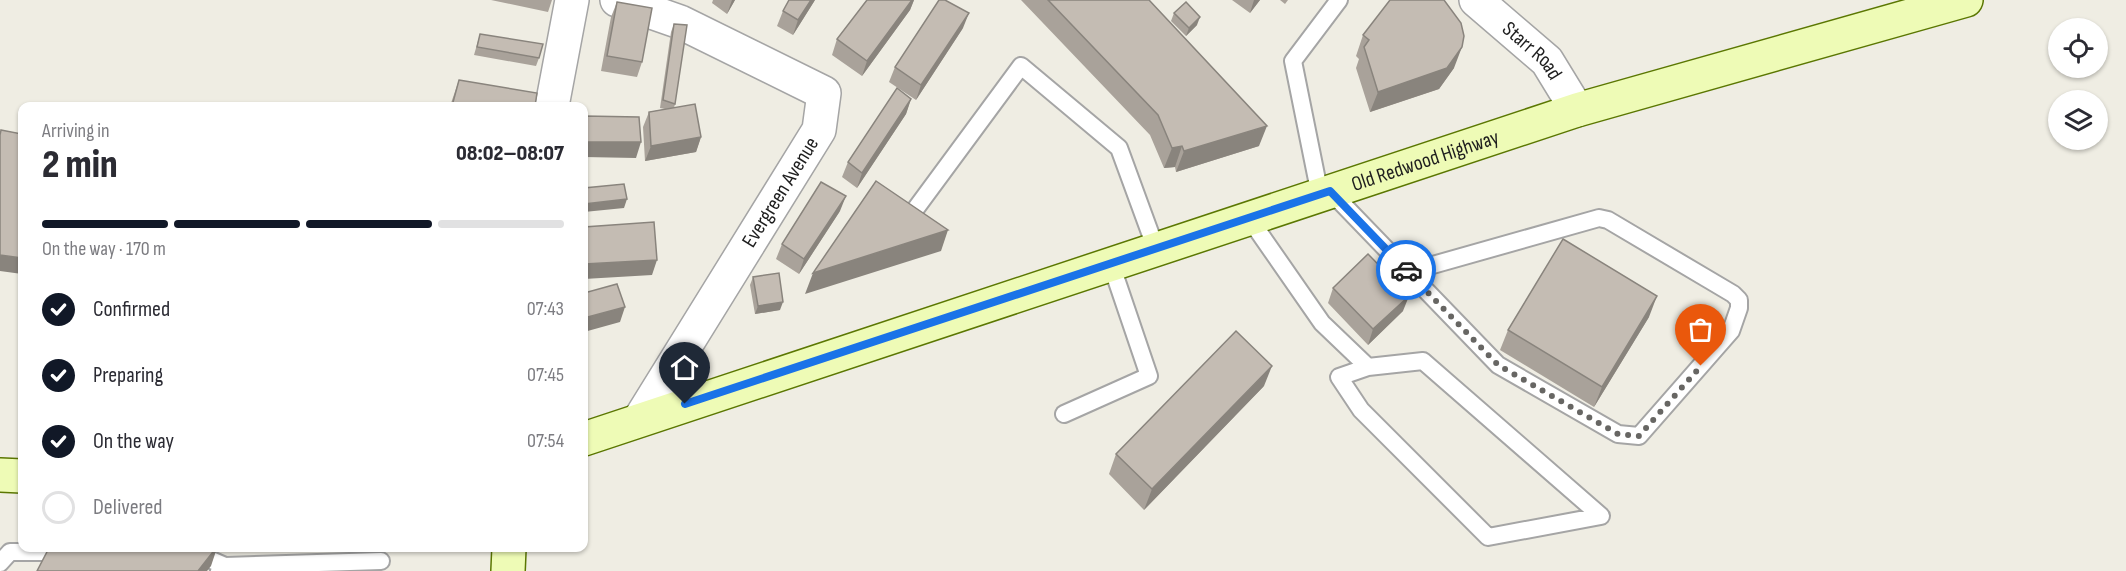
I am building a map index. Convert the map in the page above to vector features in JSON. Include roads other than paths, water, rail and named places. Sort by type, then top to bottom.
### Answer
[{"type":"main road","name":"Old Redwood Highway","points":[[588,438],[1577,110],[1966,0]]},
{"type":"main road","points":[[0,475],[18,476]]},
{"type":"main road","points":[[508,571],[509,552]]},
{"type":"street","points":[[553,102],[572,0]]},
{"type":"street","name":"Evergreen Avenue","points":[[617,0],[680,22],[824,93],[819,130],[640,419]]},
{"type":"street","name":"Starr Road","points":[[1476,0],[1547,61],[1577,110]]},
{"type":"lane","points":[[1339,0],[1293,61],[1325,193],[1408,272],[1498,365],[1618,434],[1639,436],[1731,331],[1739,308],[1739,300],[1733,294],[1608,220],[1599,218],[1408,272]]},
{"type":"lane","points":[[914,211],[1021,66],[1119,148],[1156,249]]},
{"type":"lane","points":[[1249,219],[1322,323],[1368,367],[1423,361],[1601,516],[1488,537],[1361,410],[1339,377],[1368,367]]},
{"type":"lane","points":[[1064,414],[1149,376],[1111,264]]},
{"type":"lane","points":[[0,563],[10,552],[79,552]]},
{"type":"lane","points":[[172,552],[195,552],[222,569],[340,555],[381,561]]}]
